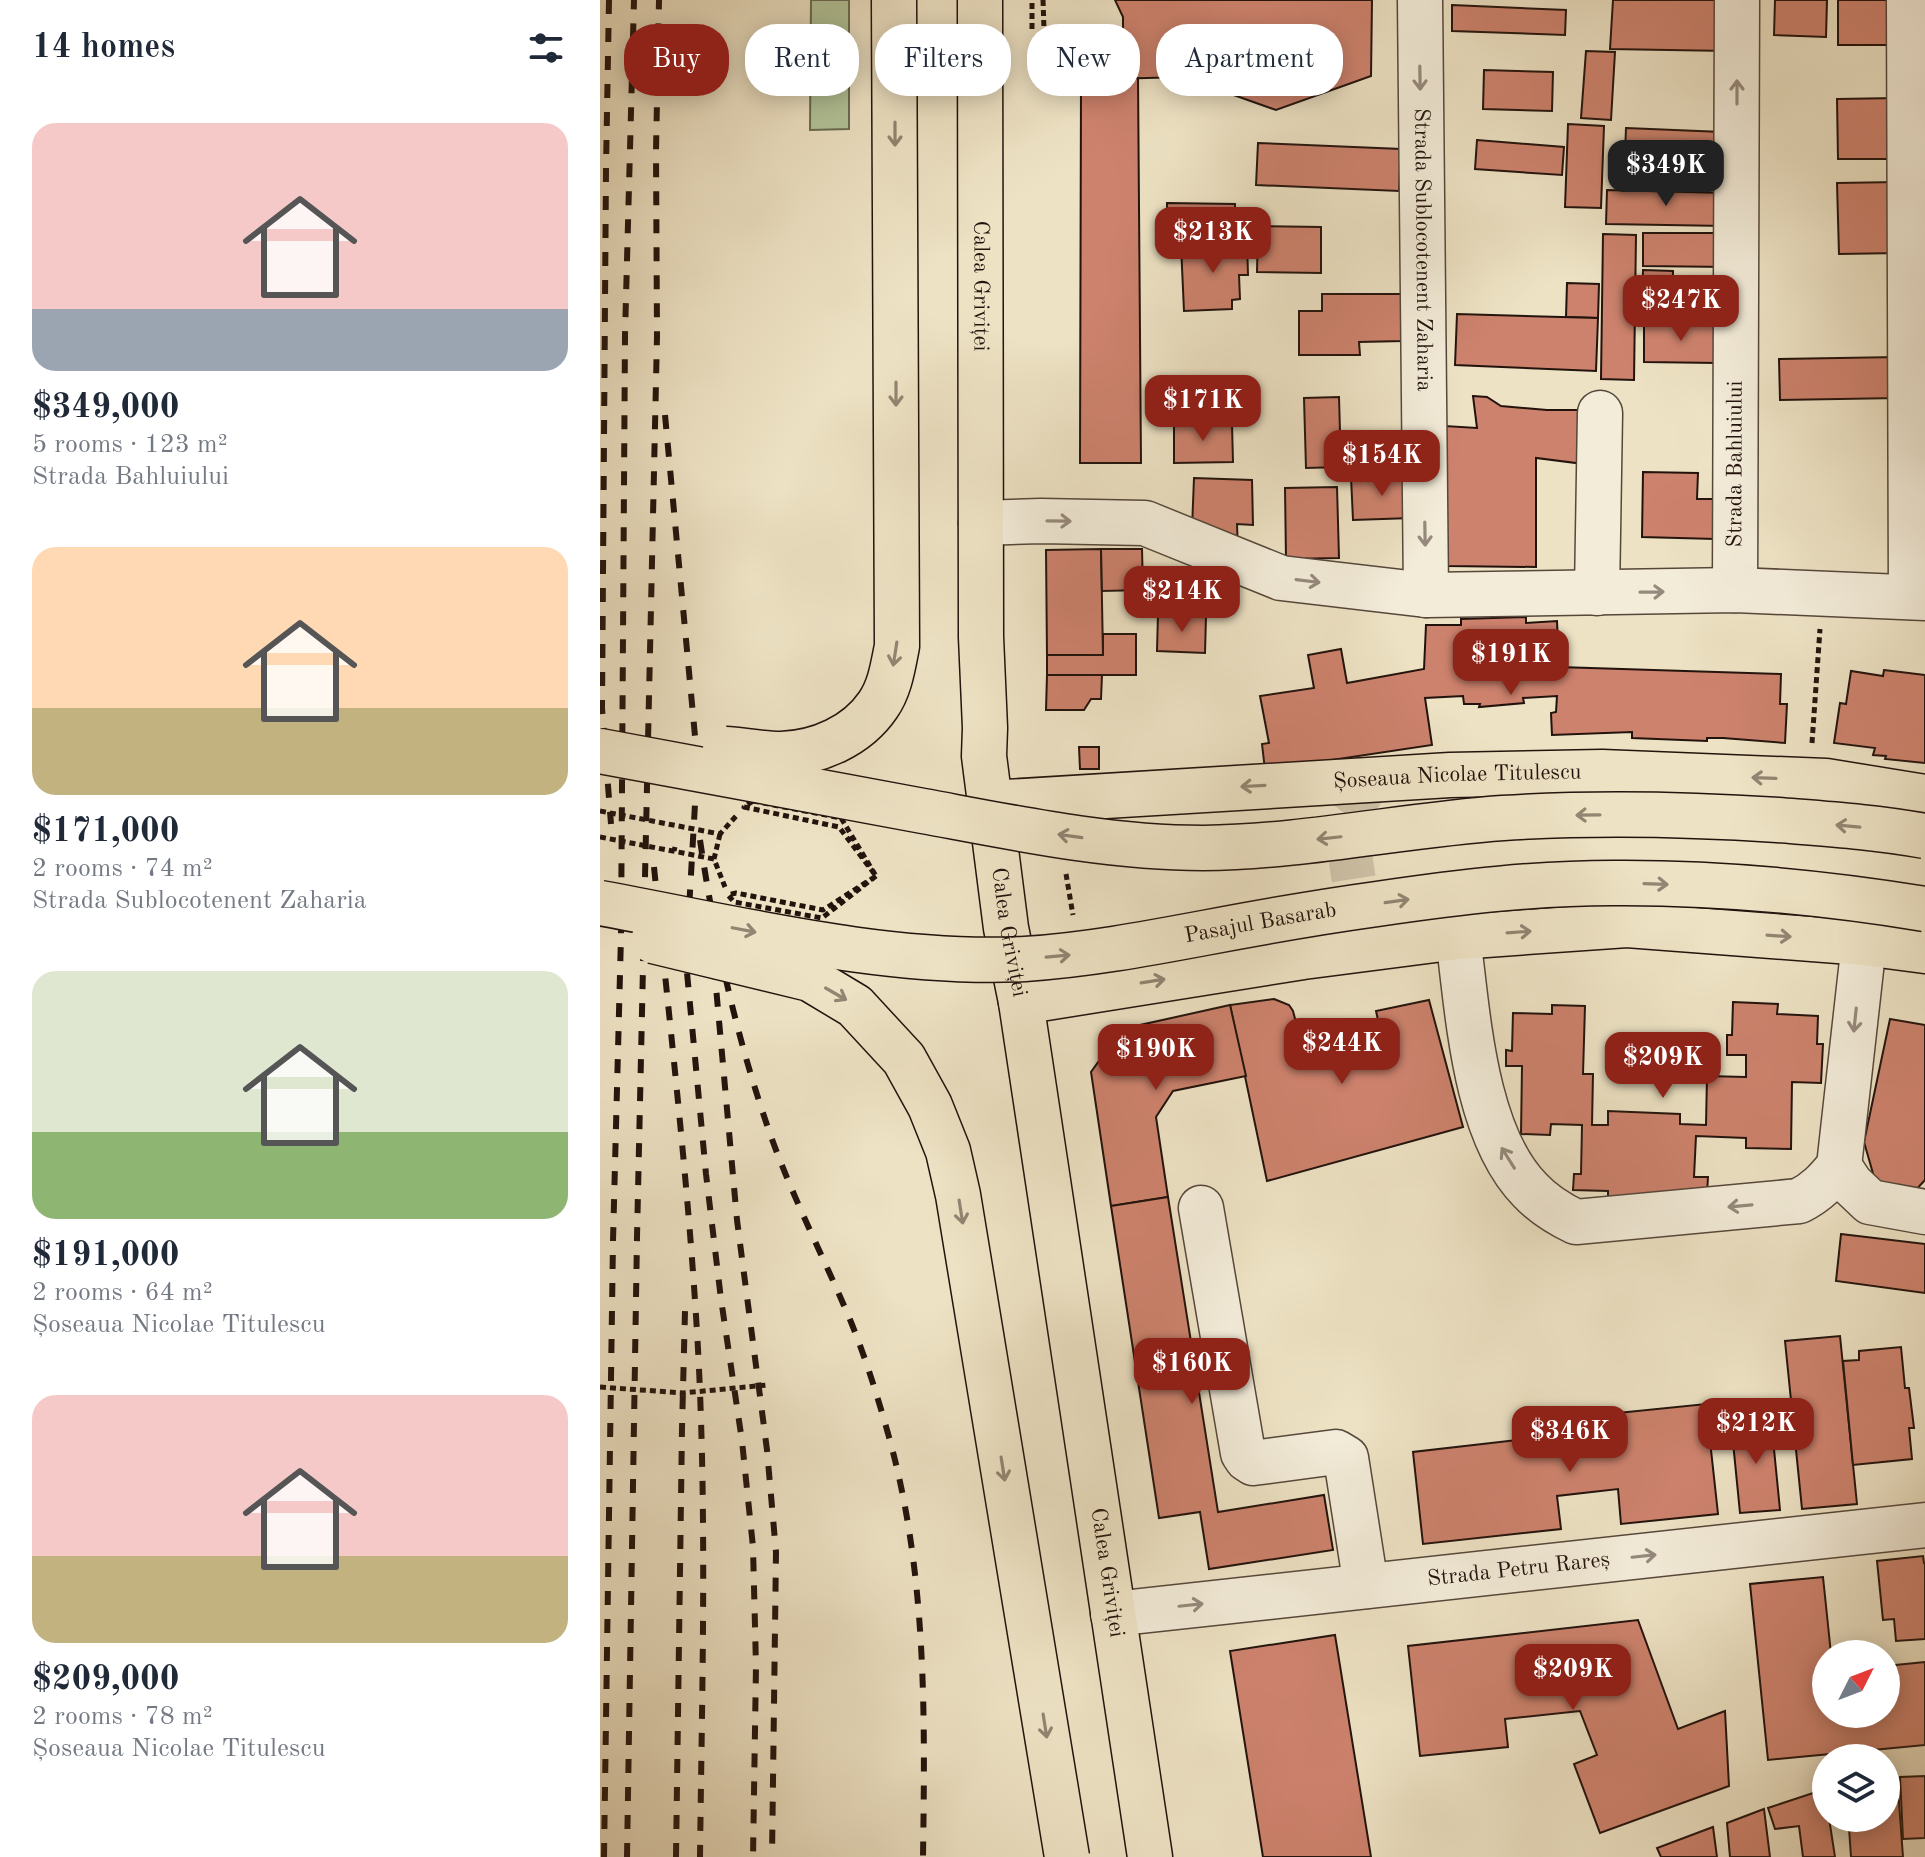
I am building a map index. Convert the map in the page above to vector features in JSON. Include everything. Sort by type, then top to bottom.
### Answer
[{"type":"main road","points":[[600,738],[782,754],[814,749],[838,740],[862,724],[879,705],[891,677],[897,646],[894,0]]},
{"type":"main road","name":"Calea Griviței","points":[[980,0],[984,756],[1006,928],[1021,1002],[1150,1857]]},
{"type":"main road","points":[[600,751],[1018,829],[1163,847],[1247,846],[1501,818],[1615,815],[1808,822],[1925,836]]},
{"type":"main road","name":"Șoseaua Nicolae Titulescu","points":[[990,803],[1450,775],[1602,772],[1809,780],[1925,797]]},
{"type":"main road","name":"Pasajul Basarab","points":[[600,903],[809,942],[944,960],[1024,959],[1102,952],[1377,904],[1559,885],[1623,883],[1739,887],[1851,897],[1925,909]]},
{"type":"main road","points":[[1021,1002],[1303,957],[1458,937],[1627,925],[1864,943],[1925,951]]},
{"type":"main road","points":[[600,928],[810,979],[855,1006],[904,1059],[930,1106],[948,1151],[958,1195],[1067,1857]]},
{"type":"street","name":"Strada Sublocotenent Zaharia","points":[[1420,0],[1426,595]]},
{"type":"street","name":"Strada Bahluiului","points":[[1735,590],[1737,0]]},
{"type":"street","points":[[981,523],[1145,523],[1281,578],[1426,595],[1735,590],[1918,597],[1909,0]]},
{"type":"street","points":[[1597,593],[1600,413]]},
{"type":"street","points":[[1458,937],[1475,1063],[1502,1151],[1529,1189],[1557,1212],[1576,1222],[1799,1201],[1815,1192],[1839,1166],[1864,943]]},
{"type":"street","points":[[1839,1166],[1851,1184],[1870,1202],[1925,1212]]},
{"type":"street","points":[[1201,1208],[1243,1453],[1253,1463],[1336,1452],[1346,1458],[1366,1586]]},
{"type":"street","name":"Strada Petru Rareș","points":[[1113,1614],[1925,1525]]},
{"type":"path","points":[[1032,0],[1032,24]]},
{"type":"path","points":[[1043,0],[1044,24]]},
{"type":"path","points":[[1809,780],[1822,594]]},
{"type":"path","points":[[728,895],[714,859],[720,834],[744,807]]},
{"type":"path","points":[[600,811],[720,834]]},
{"type":"path","points":[[841,818],[876,876]]},
{"type":"path","points":[[839,827],[876,876]]},
{"type":"path","points":[[600,837],[714,859]]},
{"type":"path","points":[[1066,873],[1073,917]]},
{"type":"path","points":[[823,910],[876,876]]},
{"type":"path","points":[[822,918],[876,876]]},
{"type":"path","points":[[600,1387],[683,1393],[767,1385]]},
{"type":"green space","points":[[811,0],[849,0],[849,24],[811,24]]},
{"type":"green space","points":[[810,96],[849,96],[849,129],[810,130]]},
{"type":"building","points":[[1115,0],[1372,0],[1371,76],[1343,86],[1343,24],[1156,24],[1156,78],[1140,78],[1140,24],[1123,24]]},
{"type":"building","points":[[1613,0],[1729,0],[1728,51],[1610,49]]},
{"type":"building","points":[[1775,0],[1827,0],[1826,37],[1774,35]]},
{"type":"building","points":[[1838,0],[1892,0],[1891,45],[1838,45]]},
{"type":"building","points":[[1452,5],[1566,10],[1565,35],[1452,31]]},
{"type":"building","points":[[1586,51],[1615,52],[1611,120],[1581,118]]},
{"type":"building","points":[[1484,70],[1553,72],[1552,111],[1483,109]]},
{"type":"building","points":[[1081,96],[1138,96],[1141,463],[1080,463]]},
{"type":"building","points":[[1237,96],[1315,96],[1276,110]]},
{"type":"building","points":[[1898,98],[1899,159],[1838,159],[1837,99]]},
{"type":"building","points":[[1568,124],[1604,126],[1601,208],[1565,207]]},
{"type":"building","points":[[1626,128],[1722,132],[1721,182],[1624,178]]},
{"type":"building","points":[[1477,140],[1564,147],[1562,175],[1475,169]]},
{"type":"building","points":[[1258,143],[1401,149],[1399,191],[1256,185]]},
{"type":"building","points":[[1898,182],[1900,253],[1839,254],[1837,183]]},
{"type":"building","points":[[1607,190],[1727,193],[1726,226],[1606,224]]},
{"type":"building","points":[[1167,203],[1235,204],[1235,231],[1218,231],[1218,242],[1168,242]]},
{"type":"building","points":[[1258,226],[1321,227],[1321,273],[1257,272]]},
{"type":"building","points":[[1643,233],[1728,233],[1728,267],[1643,266]]},
{"type":"building","points":[[1603,234],[1636,235],[1634,380],[1601,379]]},
{"type":"building","points":[[1247,243],[1248,275],[1239,275],[1240,299],[1232,300],[1232,309],[1184,311],[1181,245]]},
{"type":"building","points":[[1643,270],[1673,271],[1672,317],[1642,317]]},
{"type":"building","points":[[1567,283],[1599,284],[1598,318],[1566,317]]},
{"type":"building","points":[[1322,294],[1403,294],[1403,341],[1359,342],[1360,355],[1299,355],[1299,311],[1322,311]]},
{"type":"building","points":[[1457,314],[1598,318],[1596,371],[1455,365]]},
{"type":"building","points":[[1644,323],[1718,324],[1718,363],[1644,362]]},
{"type":"building","points":[[1898,357],[1899,398],[1780,400],[1779,359]]},
{"type":"building","points":[[1473,396],[1487,397],[1501,406],[1586,410],[1584,464],[1536,458],[1536,567],[1447,566],[1445,426],[1477,428]]},
{"type":"building","points":[[1339,397],[1341,467],[1306,468],[1304,398]]},
{"type":"building","points":[[1174,424],[1232,424],[1233,462],[1174,463]]},
{"type":"building","points":[[1643,472],[1698,473],[1697,499],[1716,499],[1715,539],[1642,537]]},
{"type":"building","points":[[1410,475],[1412,518],[1353,520],[1351,477]]},
{"type":"building","points":[[1194,478],[1252,480],[1253,525],[1237,524],[1238,550],[1192,529]]},
{"type":"building","points":[[1337,487],[1339,558],[1286,559],[1285,488]]},
{"type":"building","points":[[1101,549],[1103,655],[1047,655],[1046,550]]},
{"type":"building","points":[[1101,549],[1142,549],[1143,590],[1102,591]]},
{"type":"building","points":[[1158,614],[1206,616],[1205,653],[1157,651]]},
{"type":"building","points":[[1526,617],[1526,623],[1557,621],[1559,667],[1781,674],[1780,704],[1787,704],[1785,743],[1723,738],[1707,738],[1707,741],[1632,738],[1632,732],[1552,735],[1551,713],[1556,712],[1557,696],[1523,698],[1524,703],[1479,707],[1480,704],[1464,704],[1463,696],[1425,698],[1432,745],[1265,770],[1262,744],[1269,743],[1260,696],[1314,688],[1308,655],[1341,649],[1347,683],[1424,669],[1426,625],[1461,625],[1461,619]]},
{"type":"building","points":[[1103,634],[1136,634],[1136,675],[1047,675],[1047,655],[1103,655]]},
{"type":"building","points":[[1884,670],[1925,675],[1925,763],[1885,759],[1886,756],[1873,755],[1875,748],[1834,743],[1840,703],[1846,704],[1851,671],[1883,676]]},
{"type":"building","points":[[1047,675],[1102,675],[1101,699],[1091,699],[1084,710],[1046,710]]},
{"type":"building","points":[[1079,747],[1099,747],[1099,769],[1080,769]]},
{"type":"building","points":[[1274,999],[1289,1005],[1293,1011],[1302,1046],[1380,1029],[1376,1011],[1429,1000],[1463,1127],[1267,1181],[1230,1005]]},
{"type":"building","points":[[1733,1002],[1778,1004],[1777,1014],[1818,1016],[1817,1044],[1823,1044],[1821,1083],[1792,1082],[1791,1149],[1746,1148],[1746,1138],[1696,1136],[1694,1177],[1708,1177],[1707,1194],[1608,1201],[1608,1191],[1573,1190],[1574,1174],[1581,1174],[1582,1125],[1551,1124],[1550,1135],[1521,1134],[1522,1066],[1506,1066],[1506,1050],[1512,1051],[1513,1013],[1552,1014],[1552,1005],[1585,1006],[1583,1074],[1593,1074],[1592,1125],[1608,1125],[1608,1111],[1680,1114],[1680,1124],[1706,1125],[1707,1076],[1746,1077],[1746,1055],[1727,1055],[1727,1035],[1732,1035]]},
{"type":"building","points":[[1230,1005],[1246,1076],[1173,1091],[1156,1117],[1168,1197],[1111,1206],[1091,1072],[1122,1029]]},
{"type":"building","points":[[1890,1019],[1925,1025],[1925,1180],[1914,1192],[1887,1190],[1874,1177],[1864,1142]]},
{"type":"building","points":[[1168,1197],[1218,1512],[1324,1495],[1333,1550],[1209,1569],[1200,1512],[1159,1518],[1111,1206]]},
{"type":"building","points":[[1841,1234],[1925,1244],[1925,1293],[1836,1281]]},
{"type":"building","points":[[1840,1336],[1857,1504],[1802,1509],[1785,1341]]},
{"type":"building","points":[[1901,1347],[1905,1388],[1909,1388],[1914,1428],[1909,1428],[1912,1459],[1853,1465],[1843,1361],[1859,1360],[1859,1351]]},
{"type":"building","points":[[1706,1404],[1718,1514],[1621,1524],[1618,1489],[1557,1496],[1561,1529],[1423,1544],[1413,1452],[1551,1436],[1549,1420]]},
{"type":"building","points":[[1771,1419],[1780,1510],[1740,1513],[1731,1422]]},
{"type":"building","points":[[1923,1556],[1925,1639],[1896,1640],[1894,1619],[1883,1620],[1877,1561]]},
{"type":"building","points":[[1823,1577],[1830,1640],[1812,1640],[1812,1728],[1900,1728],[1900,1665],[1925,1662],[1925,1745],[1900,1747],[1900,1744],[1812,1744],[1812,1756],[1768,1760],[1750,1584]]},
{"type":"building","points":[[1638,1620],[1678,1729],[1725,1711],[1729,1786],[1600,1833],[1574,1764],[1597,1755],[1580,1711],[1505,1719],[1508,1747],[1420,1756],[1408,1646]]},
{"type":"building","points":[[1335,1635],[1371,1857],[1263,1857],[1230,1651]]},
{"type":"building","points":[[1925,1776],[1925,1838],[1903,1839],[1900,1777]]},
{"type":"building","points":[[1812,1793],[1812,1832],[1831,1832],[1835,1857],[1803,1857],[1799,1826],[1775,1829],[1768,1808]]},
{"type":"building","points":[[1764,1809],[1770,1857],[1730,1857],[1727,1823]]},
{"type":"building","points":[[1900,1816],[1903,1857],[1851,1857],[1849,1832],[1900,1832]]},
{"type":"building","points":[[1713,1827],[1717,1857],[1661,1857],[1657,1848]]},
{"type":"tunnel","points":[[1372,779],[1344,816],[1361,926],[1377,937]]},
{"type":"railway","points":[[609,0],[602,708],[611,824]]},
{"type":"railway","points":[[604,1857],[621,936],[625,335],[634,0]]},
{"type":"railway","points":[[627,1857],[657,336],[659,0]]},
{"type":"railway","points":[[665,415],[695,736],[695,804],[686,962],[706,1174],[753,1547],[756,1666],[753,1857]]},
{"type":"railway","points":[[700,840],[727,982],[755,1088],[785,1173],[862,1350],[885,1422],[901,1489],[911,1541],[921,1646],[923,1857]]},
{"type":"railway","points":[[654,867],[684,1168],[701,1412],[703,1667],[700,1857]]},
{"type":"railway","points":[[714,965],[737,1220],[767,1450],[776,1552],[772,1857]]},
{"type":"railway","points":[[676,1857],[685,1311]]}]
